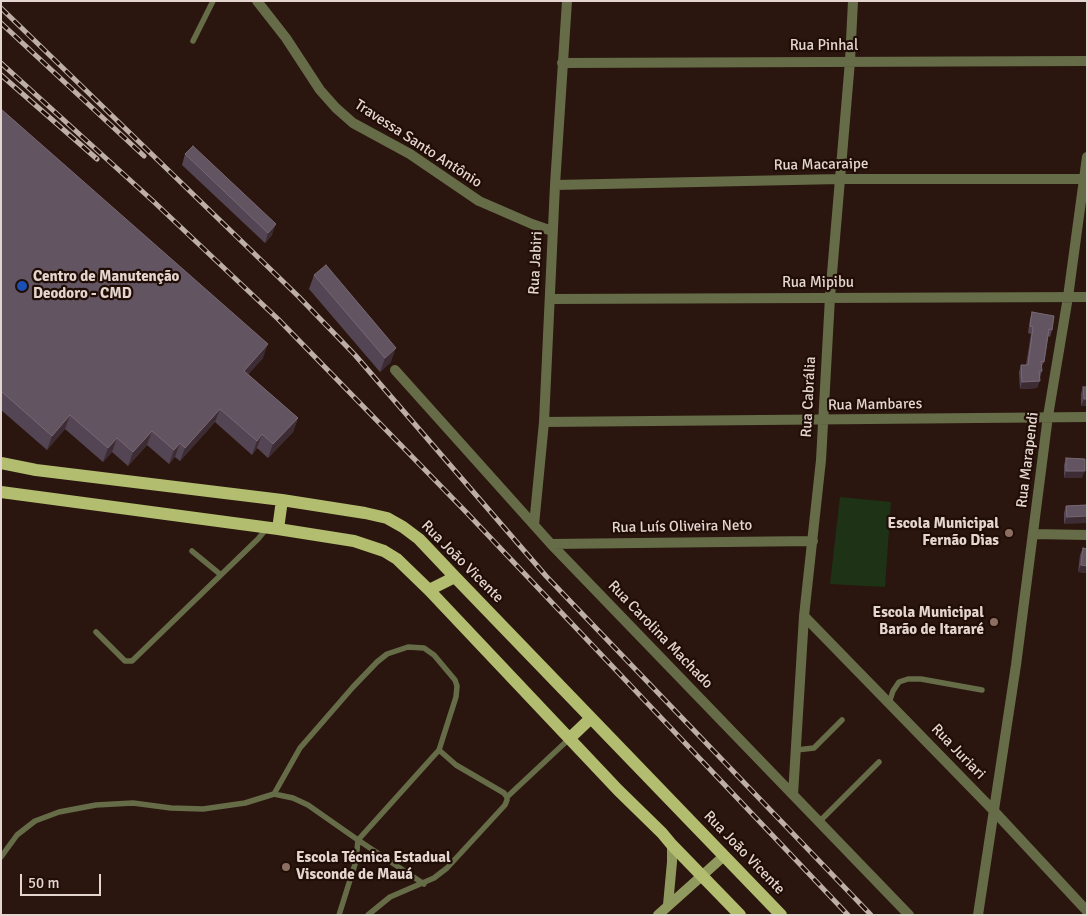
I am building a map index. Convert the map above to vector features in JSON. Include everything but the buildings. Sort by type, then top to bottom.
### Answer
[{"type":"main road","name":"Rua João Vicente","points":[[1,463],[52,472],[282,500],[365,513],[387,518],[403,527],[419,540],[455,576],[781,915]]},
{"type":"main road","points":[[1,492],[273,528],[354,541],[370,545],[397,559],[429,590],[618,790],[740,915]]},
{"type":"main road","points":[[273,528],[282,500]]},
{"type":"main road","points":[[429,590],[455,576]]},
{"type":"main road","points":[[570,738],[591,718]]},
{"type":"main road","points":[[668,905],[672,845]]},
{"type":"main road","points":[[658,915],[724,856]]},
{"type":"street","name":"Travessa Santo Antônio","points":[[257,1],[286,38],[320,90],[353,123],[410,154],[478,201],[552,232]]},
{"type":"street","name":"Rua Jabiri","points":[[534,525],[544,422],[552,232],[567,1]]},
{"type":"street","name":"Rua Cabrália","points":[[793,795],[804,616],[821,460],[830,298],[850,61],[853,1]]},
{"type":"street","name":"Rua Pinhal","points":[[562,63],[1087,61]]},
{"type":"street","name":"Rua Marapendi","points":[[978,915],[1016,665],[1048,416],[1068,297],[1087,157]]},
{"type":"street","name":"Rua Macaraipe","points":[[555,185],[840,179],[1085,179]]},
{"type":"street","name":"Rua Mipibu","points":[[550,299],[1087,297]]},
{"type":"street","name":"Rua Carolina Machado","points":[[395,370],[551,544],[910,915]]},
{"type":"street","name":"Rua Mambares","points":[[544,422],[822,421],[1048,416],[1087,417]]},
{"type":"street","points":[[1034,534],[1087,535]]},
{"type":"street","name":"Rua Luís Oliveira Neto","points":[[551,544],[813,541]]},
{"type":"street","name":"Rua Juriari","points":[[804,616],[993,810],[1087,911]]},
{"type":"lane","points":[[193,41],[213,1]]},
{"type":"lane","points":[[96,632],[125,661],[132,661],[220,574],[258,539],[273,528]]},
{"type":"lane","points":[[192,551],[220,574]]},
{"type":"lane","points":[[274,794],[300,748],[377,662],[387,654],[408,647],[428,650],[456,683],[456,698],[439,750],[358,840],[356,861],[339,915]]},
{"type":"lane","points":[[889,703],[893,691],[899,682],[908,679],[920,678],[982,690]]},
{"type":"lane","points":[[796,750],[814,748],[842,720]]},
{"type":"lane","points":[[368,915],[390,898],[424,884],[446,868],[505,805],[507,797],[570,738]]},
{"type":"lane","points":[[439,750],[456,765],[504,793],[507,797]]},
{"type":"lane","points":[[820,822],[879,762]]},
{"type":"lane","points":[[1,857],[17,835],[35,821],[59,812],[96,805],[133,803],[171,808],[203,809],[245,803],[274,794],[292,798],[308,805],[424,884]]},
{"type":"green space","points":[[840,497],[891,502],[885,587],[830,584]]},
{"type":"railway","points":[[1,8],[299,297],[355,355],[546,576],[871,915]]},
{"type":"railway","points":[[1,23],[144,156]]},
{"type":"railway","points":[[1,63],[153,201],[278,319],[467,513],[848,915]]},
{"type":"railway","points":[[1,75],[97,159]]},
{"type":"place","name":"Centro de Manutenção Deodoro - CMD","points":[[22,286]]},
{"type":"place","name":"Escola Municipal Fernão Dias","points":[[1009,533]]},
{"type":"place","name":"Escola Municipal Barão de Itararé","points":[[994,622]]},
{"type":"place","name":"Escola Técnica Estadual Visconde de Mauá","points":[[286,867]]}]
